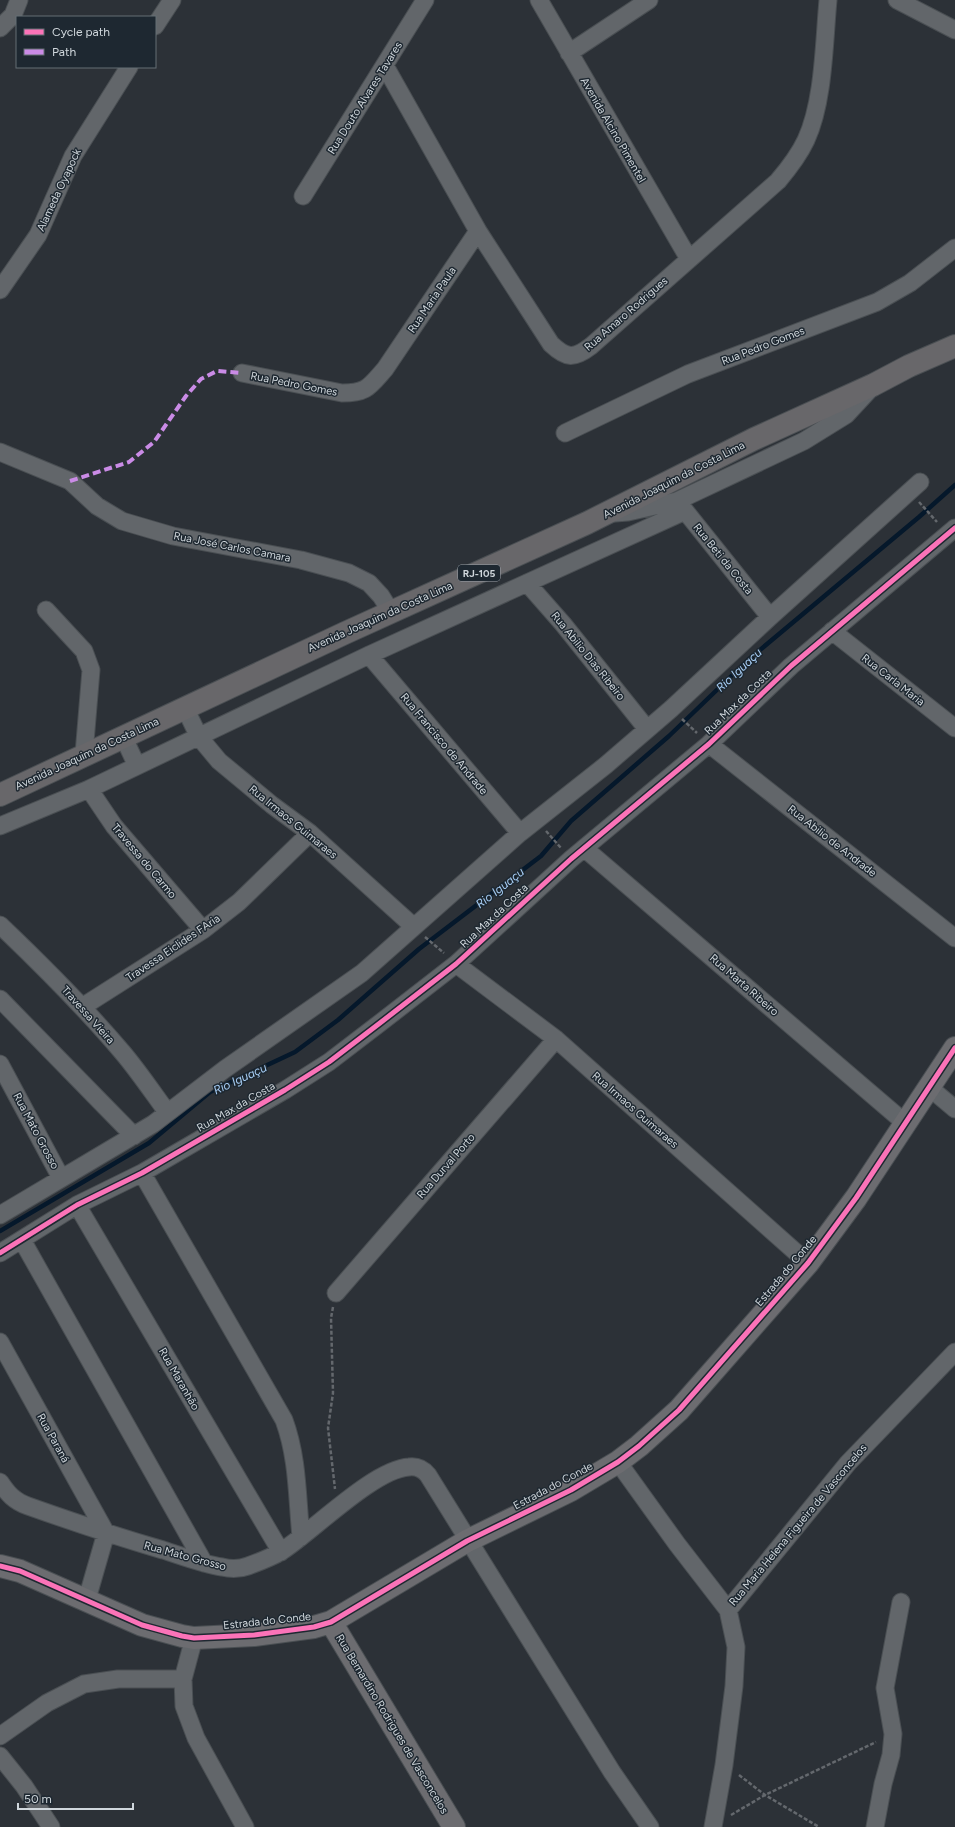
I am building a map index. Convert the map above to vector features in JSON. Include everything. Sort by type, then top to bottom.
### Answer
[{"type":"main road","name":"Avenida Joaquim da Costa Lima","points":[[0,795],[84,754],[607,514],[754,439],[955,346]]},
{"type":"street","points":[[0,28],[13,14],[19,0]]},
{"type":"street","points":[[156,24],[172,0]]},
{"type":"street","name":"Rua Douto Alvares Tavares","points":[[303,196],[425,0]]},
{"type":"street","name":"Avenida Alcino Pimentel","points":[[539,0],[689,259]]},
{"type":"street","points":[[569,53],[649,0]]},
{"type":"street","name":"Rua Amaro Rodrigues","points":[[385,66],[478,231],[551,344],[560,353],[570,356],[581,354],[591,346],[778,180],[794,162],[806,139],[814,116],[819,92],[828,0]]},
{"type":"street","points":[[897,0],[955,30]]},
{"type":"street","name":"Alameda Oyapock","points":[[0,290],[38,235],[73,156],[128,68]]},
{"type":"street","name":"Rua Maria Paula","points":[[385,369],[478,231]]},
{"type":"street","name":"Rua Pedro Gomes","points":[[565,433],[688,374],[877,302],[910,283],[955,248]]},
{"type":"street","name":"Rua Pedro Gomes","points":[[242,373],[342,394],[357,393],[367,389],[385,369]]},
{"type":"street","points":[[0,826],[89,789],[369,655],[527,583],[681,506],[830,426],[846,415],[873,385]]},
{"type":"street","name":"Rua José Carlos Camara","points":[[0,452],[70,481],[97,506],[122,521],[173,536],[301,560],[349,573],[369,583],[381,596],[391,612]]},
{"type":"street","points":[[1,1213],[153,1124],[225,1069],[362,973],[418,931],[520,833],[606,765],[671,709],[770,617],[918,490]]},
{"type":"street","points":[[607,514],[681,506]]},
{"type":"street","name":"Rua Beti da Costa","points":[[681,506],[770,617]]},
{"type":"street","name":"Rua Max da Costa","points":[[0,1253],[77,1206],[142,1173],[285,1090],[329,1062],[584,848],[703,739],[832,631],[948,527]]},
{"type":"street","name":"Rua Abilio Dias Ribeiro","points":[[527,583],[563,624],[647,729]]},
{"type":"street","points":[[46,610],[84,651],[91,670],[84,754]]},
{"type":"street","name":"Rua Carla Maria","points":[[832,631],[955,728]]},
{"type":"street","name":"Rua Francisco de Andrade","points":[[369,655],[520,833]]},
{"type":"street","name":"Rua Irmaos Guimaraes","points":[[185,708],[199,737],[219,761],[310,833],[418,931]]},
{"type":"street","points":[[123,736],[137,766]]},
{"type":"street","name":"Rua Abilio de Andrade","points":[[703,739],[955,938]]},
{"type":"street","name":"Travessa do Carmo","points":[[89,789],[114,826],[203,930]]},
{"type":"street","name":"Travessa Eiclides FAria","points":[[82,1008],[203,930],[239,902],[310,833]]},
{"type":"street","name":"Rua Marta Ribeiro","points":[[584,848],[904,1122]]},
{"type":"street","name":"Travessa Vieira","points":[[0,925],[57,980],[124,1054],[167,1112]]},
{"type":"street","name":"Rua Irmaos Guimaraes","points":[[451,959],[556,1040],[808,1263]]},
{"type":"street","points":[[2,1004],[134,1136]]},
{"type":"street","name":"Rua Durval Porto","points":[[336,1293],[556,1040]]},
{"type":"street","name":"Estrada do Conde","points":[[0,1566],[20,1571],[87,1599],[142,1625],[182,1636],[194,1638],[254,1635],[314,1627],[330,1622],[467,1541],[571,1490],[618,1462],[639,1446],[679,1410],[808,1263],[856,1198],[904,1122],[930,1088],[955,1048]]},
{"type":"street","name":"Rua Mato Grosso","points":[[0,1064],[61,1178]]},
{"type":"street","points":[[930,1088],[955,1109]]},
{"type":"street","points":[[142,1173],[284,1420],[291,1438],[296,1462],[301,1537]]},
{"type":"street","name":"Rua Maranhão","points":[[77,1206],[281,1552]]},
{"type":"street","points":[[22,1240],[204,1563]]},
{"type":"street","name":"Rua Paraná","points":[[0,1342],[106,1533]]},
{"type":"street","name":"Rua Maria Helena Figueira de Vasconcelos","points":[[714,1826],[724,1765],[734,1686],[736,1647],[728,1610],[848,1463],[955,1352]]},
{"type":"street","points":[[618,1462],[677,1544],[728,1610]]},
{"type":"street","name":"Rua Mato Grosso","points":[[0,1482],[8,1495],[18,1503],[106,1533],[204,1563],[238,1569],[248,1567],[281,1552],[337,1508],[382,1476],[400,1468],[409,1467],[423,1469],[428,1475],[467,1541]]},
{"type":"street","points":[[87,1599],[106,1533]]},
{"type":"street","points":[[467,1541],[612,1772],[650,1827]]},
{"type":"street","points":[[875,1827],[883,1784],[891,1755],[893,1734],[885,1688],[901,1602]]},
{"type":"street","name":"Rua Bernardino Rodrigues de Vasconcelos","points":[[330,1622],[454,1827]]},
{"type":"street","points":[[194,1638],[183,1679],[184,1706],[196,1738],[245,1827]]},
{"type":"street","points":[[0,1736],[47,1703],[84,1684],[118,1679],[183,1679]]},
{"type":"street","points":[[0,1756],[24,1786],[51,1827]]},
{"type":"path","points":[[918,490],[948,527]]},
{"type":"path","points":[[677,715],[703,739]]},
{"type":"path","points":[[541,826],[566,853]]},
{"type":"path","points":[[418,931],[451,959]]},
{"type":"path","points":[[336,1293],[331,1318],[333,1393],[328,1428],[337,1508]]},
{"type":"path","points":[[714,1826],[765,1795],[893,1734]]},
{"type":"path","points":[[724,1765],[765,1795],[819,1827]]},
{"type":"waterway","name":"Rio Iguaçu","points":[[0,1231],[149,1143],[210,1092],[295,1052],[338,1020],[419,949],[541,856],[571,821],[669,736],[748,660],[955,485]]},
{"type":"marked path","points":[[70,481],[129,462],[154,442],[186,396],[201,379],[217,371],[242,373]]},
{"type":"cycle path","points":[[0,1253],[77,1205],[142,1173],[285,1090],[329,1062],[456,964],[571,859],[709,744],[791,666],[955,528]]},
{"type":"cycle path","points":[[0,1566],[20,1571],[142,1625],[182,1636],[194,1638],[254,1635],[314,1627],[331,1622],[467,1541],[571,1490],[618,1462],[639,1446],[679,1410],[808,1263],[856,1198],[955,1048]]}]
